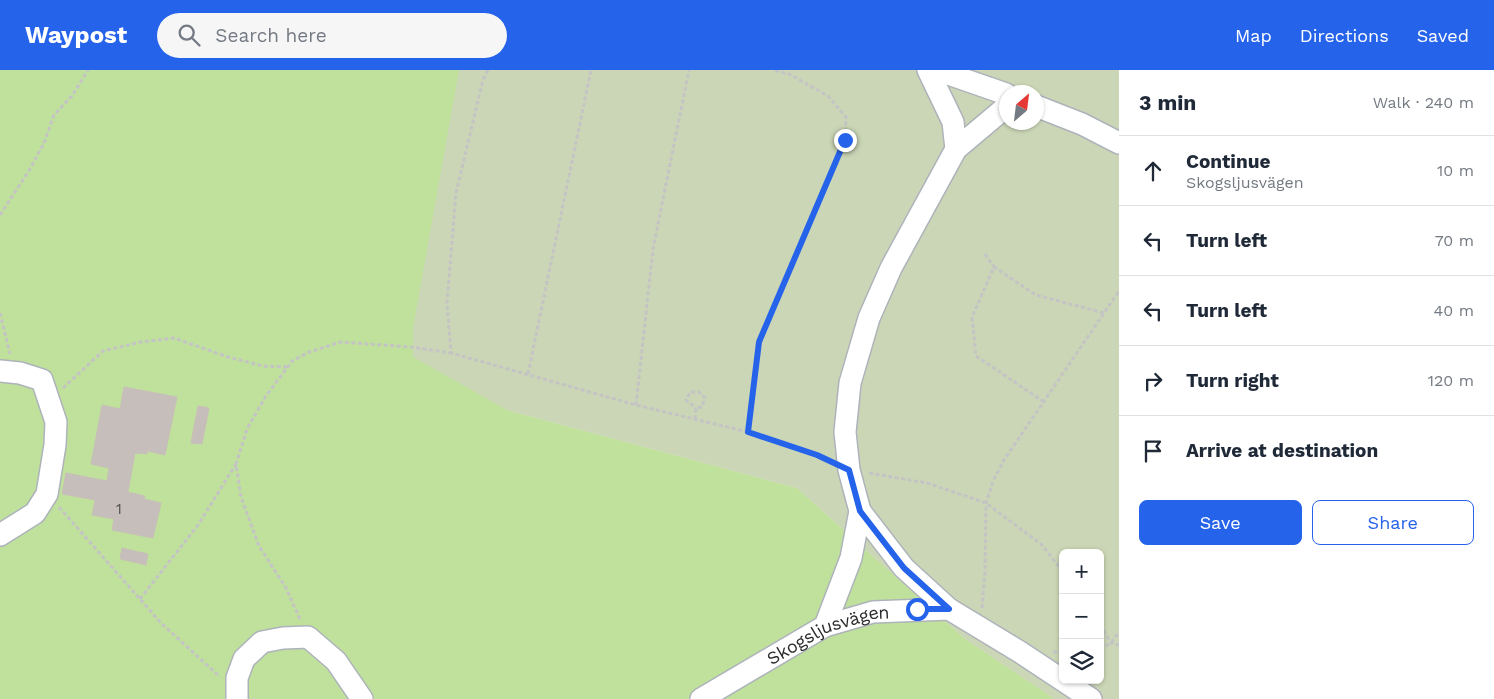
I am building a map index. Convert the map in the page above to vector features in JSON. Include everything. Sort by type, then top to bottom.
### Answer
[{"type":"street","points":[[928,70],[953,122],[956,149]]},
{"type":"street","points":[[937,70],[999,92]]},
{"type":"street","points":[[1044,109],[1082,124],[1119,143]]},
{"type":"street","points":[[999,114],[956,149],[891,268],[869,318],[850,383],[845,432],[849,470],[860,511],[904,568],[949,609],[1020,652],[1091,699]]},
{"type":"street","points":[[0,535],[35,513],[47,494],[55,445],[56,422],[42,380],[20,373],[6,372]]},
{"type":"street","points":[[825,626],[851,558],[860,511]]},
{"type":"street","name":"Skogsljusvägen","points":[[701,699],[825,626],[872,612],[949,609]]},
{"type":"street","points":[[237,693],[237,678],[244,659],[262,642],[283,638],[308,638],[336,661],[362,699]]},
{"type":"path","points":[[0,215],[30,169],[44,143],[54,116],[72,96],[88,70]]},
{"type":"path","points":[[451,353],[447,303],[456,193],[483,80],[488,70]]},
{"type":"path","points":[[528,374],[591,70]]},
{"type":"path","points":[[636,405],[654,249],[689,70]]},
{"type":"path","points":[[748,432],[759,342],[845,140],[846,117],[828,96],[789,74],[774,70]]},
{"type":"path","points":[[985,254],[994,267],[1036,295],[1104,313]]},
{"type":"path","points":[[994,267],[972,317],[976,356],[1044,402]]},
{"type":"path","points":[[980,628],[986,503],[993,480],[1004,460],[1119,291]]},
{"type":"path","points":[[0,313],[10,351],[6,372]]},
{"type":"path","points":[[48,399],[73,380],[103,351],[141,342],[174,338],[263,366],[287,368]]},
{"type":"path","points":[[140,598],[198,525],[236,464],[247,429],[266,396],[292,361],[309,352],[341,342],[411,347],[451,353],[636,405],[748,432],[817,455],[849,470],[927,483],[986,503],[1042,545],[1059,567]]},
{"type":"path","points":[[690,392],[699,392],[705,398],[702,407],[696,408],[686,400],[690,392]]},
{"type":"path","points":[[695,419],[696,408]]},
{"type":"path","points":[[236,464],[241,496],[259,546],[286,588],[308,638]]},
{"type":"path","points":[[47,494],[161,623],[237,693]]},
{"type":"path","points":[[1104,632],[1111,643],[1119,645]]},
{"type":"path","points":[[1104,647],[1111,643],[1119,632]]},
{"type":"green space","points":[[0,70],[459,70],[507,410],[797,488],[964,638],[1055,699],[0,699]]},
{"type":"green space","points":[[459,70],[1119,70],[1119,699],[1055,699],[964,638],[797,488],[507,410],[413,357],[413,328]]},
{"type":"building","points":[[124,387],[177,397],[165,455],[147,451],[147,454],[135,453],[128,492],[145,496],[144,499],[161,503],[153,538],[112,530],[114,519],[92,515],[95,500],[62,494],[66,473],[107,481],[109,468],[91,464],[102,405],[120,409]]},
{"type":"building","points":[[198,406],[209,408],[202,444],[191,443]]},
{"type":"building","points":[[122,548],[148,554],[146,565],[120,559]]},
{"type":"route","points":[[845,140],[759,342],[748,432],[817,455],[849,470],[860,511],[904,568],[949,609],[917,609]]}]
